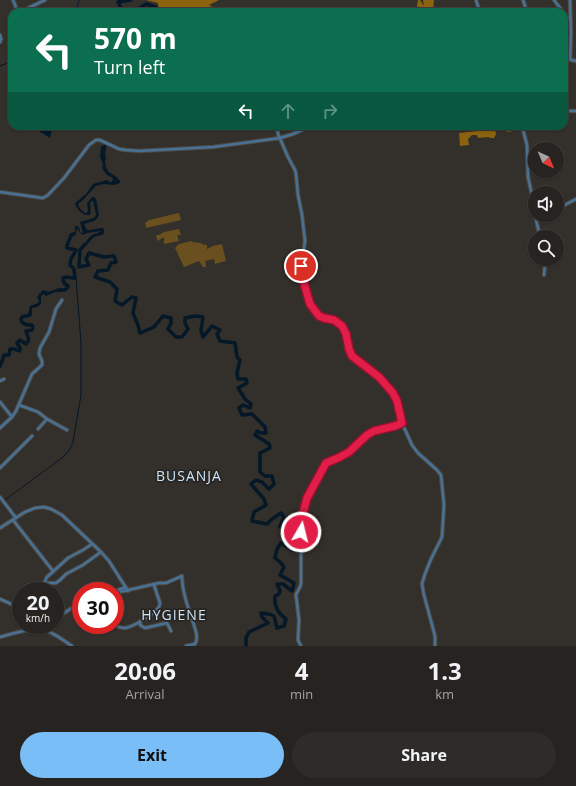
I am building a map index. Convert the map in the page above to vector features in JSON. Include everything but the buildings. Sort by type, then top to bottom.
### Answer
[{"type":"street","points":[[27,8],[44,0]]},
{"type":"street","points":[[554,0],[560,8]]},
{"type":"street","points":[[570,0],[570,59],[576,61]]},
{"type":"street","points":[[0,35],[0,42]]},
{"type":"street","points":[[278,130],[285,151],[296,174],[305,241],[301,260],[301,269],[308,301],[319,316],[334,320],[342,326],[346,334],[352,356],[379,377],[393,393],[397,401],[402,423],[412,445],[420,456],[441,475],[444,505],[442,540],[431,558],[422,584],[435,636],[434,646]]},
{"type":"street","points":[[0,192],[43,198],[45,197],[64,178],[89,145],[96,140],[100,140],[124,150],[139,151],[213,147],[280,138],[302,130]]},
{"type":"street","points":[[523,130],[527,146],[528,177],[530,186]]},
{"type":"street","points":[[564,205],[576,199]]},
{"type":"street","points":[[544,275],[545,266]]},
{"type":"street","points":[[0,428],[12,417],[19,405],[32,374],[42,365],[39,354],[40,348],[49,332],[56,309],[62,300]]},
{"type":"street","points":[[0,381],[4,379]]},
{"type":"street","points":[[0,402],[12,417]]},
{"type":"street","points":[[19,405],[38,412],[47,419],[67,430]]},
{"type":"street","points":[[38,429],[47,419]]},
{"type":"street","points":[[301,646],[298,640],[300,620],[296,595],[301,584],[301,524],[308,496],[326,463],[349,452],[367,435],[374,431],[402,423]]},
{"type":"street","points":[[0,468],[32,436]]},
{"type":"street","points":[[0,497],[16,518]]},
{"type":"street","points":[[0,528],[25,512],[35,508],[48,508],[62,515],[101,552],[109,561],[128,591]]},
{"type":"street","points":[[13,520],[53,571]]},
{"type":"street","points":[[44,582],[47,577],[68,558],[92,544]]},
{"type":"street","points":[[57,582],[66,574],[83,565],[101,552]]},
{"type":"street","points":[[124,591],[166,583],[182,576],[185,594],[197,637],[195,644],[186,646]]},
{"type":"street","points":[[124,628],[134,625],[157,610],[160,606],[154,585]]},
{"type":"street","points":[[0,599],[12,605]]},
{"type":"street","points":[[140,621],[140,626],[145,628],[167,623],[171,631]]},
{"type":"street","points":[[0,637],[34,629],[41,629],[72,646]]},
{"type":"shaded area","points":[[146,0],[219,0],[209,5],[215,8],[159,8],[158,3]]},
{"type":"shaded area","points":[[418,0],[420,0],[424,6],[423,0],[434,0],[433,8],[417,8]]},
{"type":"shaded area","points":[[495,130],[496,134],[494,138],[478,138],[477,135],[472,135],[468,139],[469,145],[460,146],[459,133]]},
{"type":"shaded area","points":[[505,130],[516,130],[509,132]]},
{"type":"shaded area","points":[[179,213],[181,220],[146,228],[145,223],[149,220]]},
{"type":"shaded area","points":[[179,229],[181,235],[177,235],[179,241],[164,244],[164,237],[158,241],[156,237],[164,232]]},
{"type":"shaded area","points":[[191,241],[207,245],[207,249],[222,244],[226,261],[215,264],[214,259],[205,261],[206,267],[203,267],[199,261],[184,267],[175,248],[179,244]]},
{"type":"water","points":[[37,130],[52,130],[50,138]]},
{"type":"water","points":[[105,143],[107,144],[105,161],[107,169],[120,181],[120,183],[114,185],[104,184],[96,186],[78,204],[85,213],[87,213],[87,203],[92,197],[96,199],[99,215],[95,220],[84,224],[87,230],[103,228],[104,230],[102,235],[94,237],[83,249],[82,247],[92,235],[101,231],[83,235],[80,233],[77,228],[76,233],[71,235],[75,232],[76,226],[78,226],[81,233],[83,233],[80,222],[91,219],[96,215],[93,201],[90,203],[90,215],[85,215],[81,212],[75,203],[86,194],[93,184],[107,180],[112,182],[113,178],[107,175],[102,168],[103,164],[100,157],[101,146]]},
{"type":"water","points":[[61,289],[63,291],[55,292],[46,296],[44,294],[41,296],[41,304],[32,308],[30,317],[26,315],[28,314],[30,306],[38,303],[39,301],[37,297],[43,290],[49,292]]},
{"type":"waterway","points":[[77,8],[79,0]]},
{"type":"waterway","points":[[121,8],[118,2],[131,0]]},
{"type":"waterway","points":[[140,8],[146,4],[156,8]]},
{"type":"waterway","points":[[0,66],[8,63]]},
{"type":"waterway","points":[[58,290],[65,290],[68,287],[64,283],[63,278],[75,278],[74,269],[70,265],[70,262],[76,250],[67,248],[71,235],[74,234]]},
{"type":"waterway","points":[[84,245],[80,250],[79,267],[89,265],[86,259],[89,253],[104,257],[114,256],[116,262],[111,263],[108,270],[98,271],[95,277],[110,282],[117,289],[115,301],[122,305],[132,297],[136,298],[133,313],[140,333],[154,327],[163,316],[171,318],[171,323],[168,329],[176,337],[182,337],[188,329],[185,323],[185,318],[195,316],[203,317],[201,330],[203,337],[212,326],[220,330],[217,334],[220,341],[235,343],[237,357],[240,360],[237,373],[238,379],[246,379],[247,383],[238,388],[245,399],[251,404],[250,408],[243,405],[239,408],[242,415],[252,414],[265,427],[266,433],[257,431],[255,435],[269,444],[270,448],[260,453],[260,472],[265,476],[272,476],[274,484],[269,489],[262,482],[256,480],[251,484],[264,499],[266,505],[254,512],[252,521],[267,524],[281,513],[284,517],[280,527],[285,531],[292,526],[297,531],[292,550],[281,543],[277,549],[275,558],[284,567],[280,575],[294,583],[292,591],[283,584],[277,584],[280,591],[279,594],[275,596],[275,603],[279,612],[286,619],[284,626],[277,628],[274,616],[261,613],[262,617],[268,623],[249,632],[246,638],[246,646]]},
{"type":"waterway","points":[[5,500],[63,457],[70,449],[73,442],[81,395],[81,343],[75,278]]},
{"type":"waterway","points":[[0,366],[4,355],[9,355],[10,349],[20,350],[17,343],[20,340],[26,344],[28,339],[26,331],[32,330],[33,327],[32,325],[24,324],[21,319],[22,317],[30,315],[30,313]]},
{"type":"district","name":"BUSANJA","points":[[189,475]]},
{"type":"district","name":"HYGIENE","points":[[174,614]]},
{"type":"route","points":[[301,266],[308,301],[319,316],[334,320],[342,326],[346,334],[352,356],[379,377],[393,393],[397,401],[402,423],[374,431],[367,435],[345,455],[329,461],[323,466],[307,498],[301,521],[301,532]]}]
